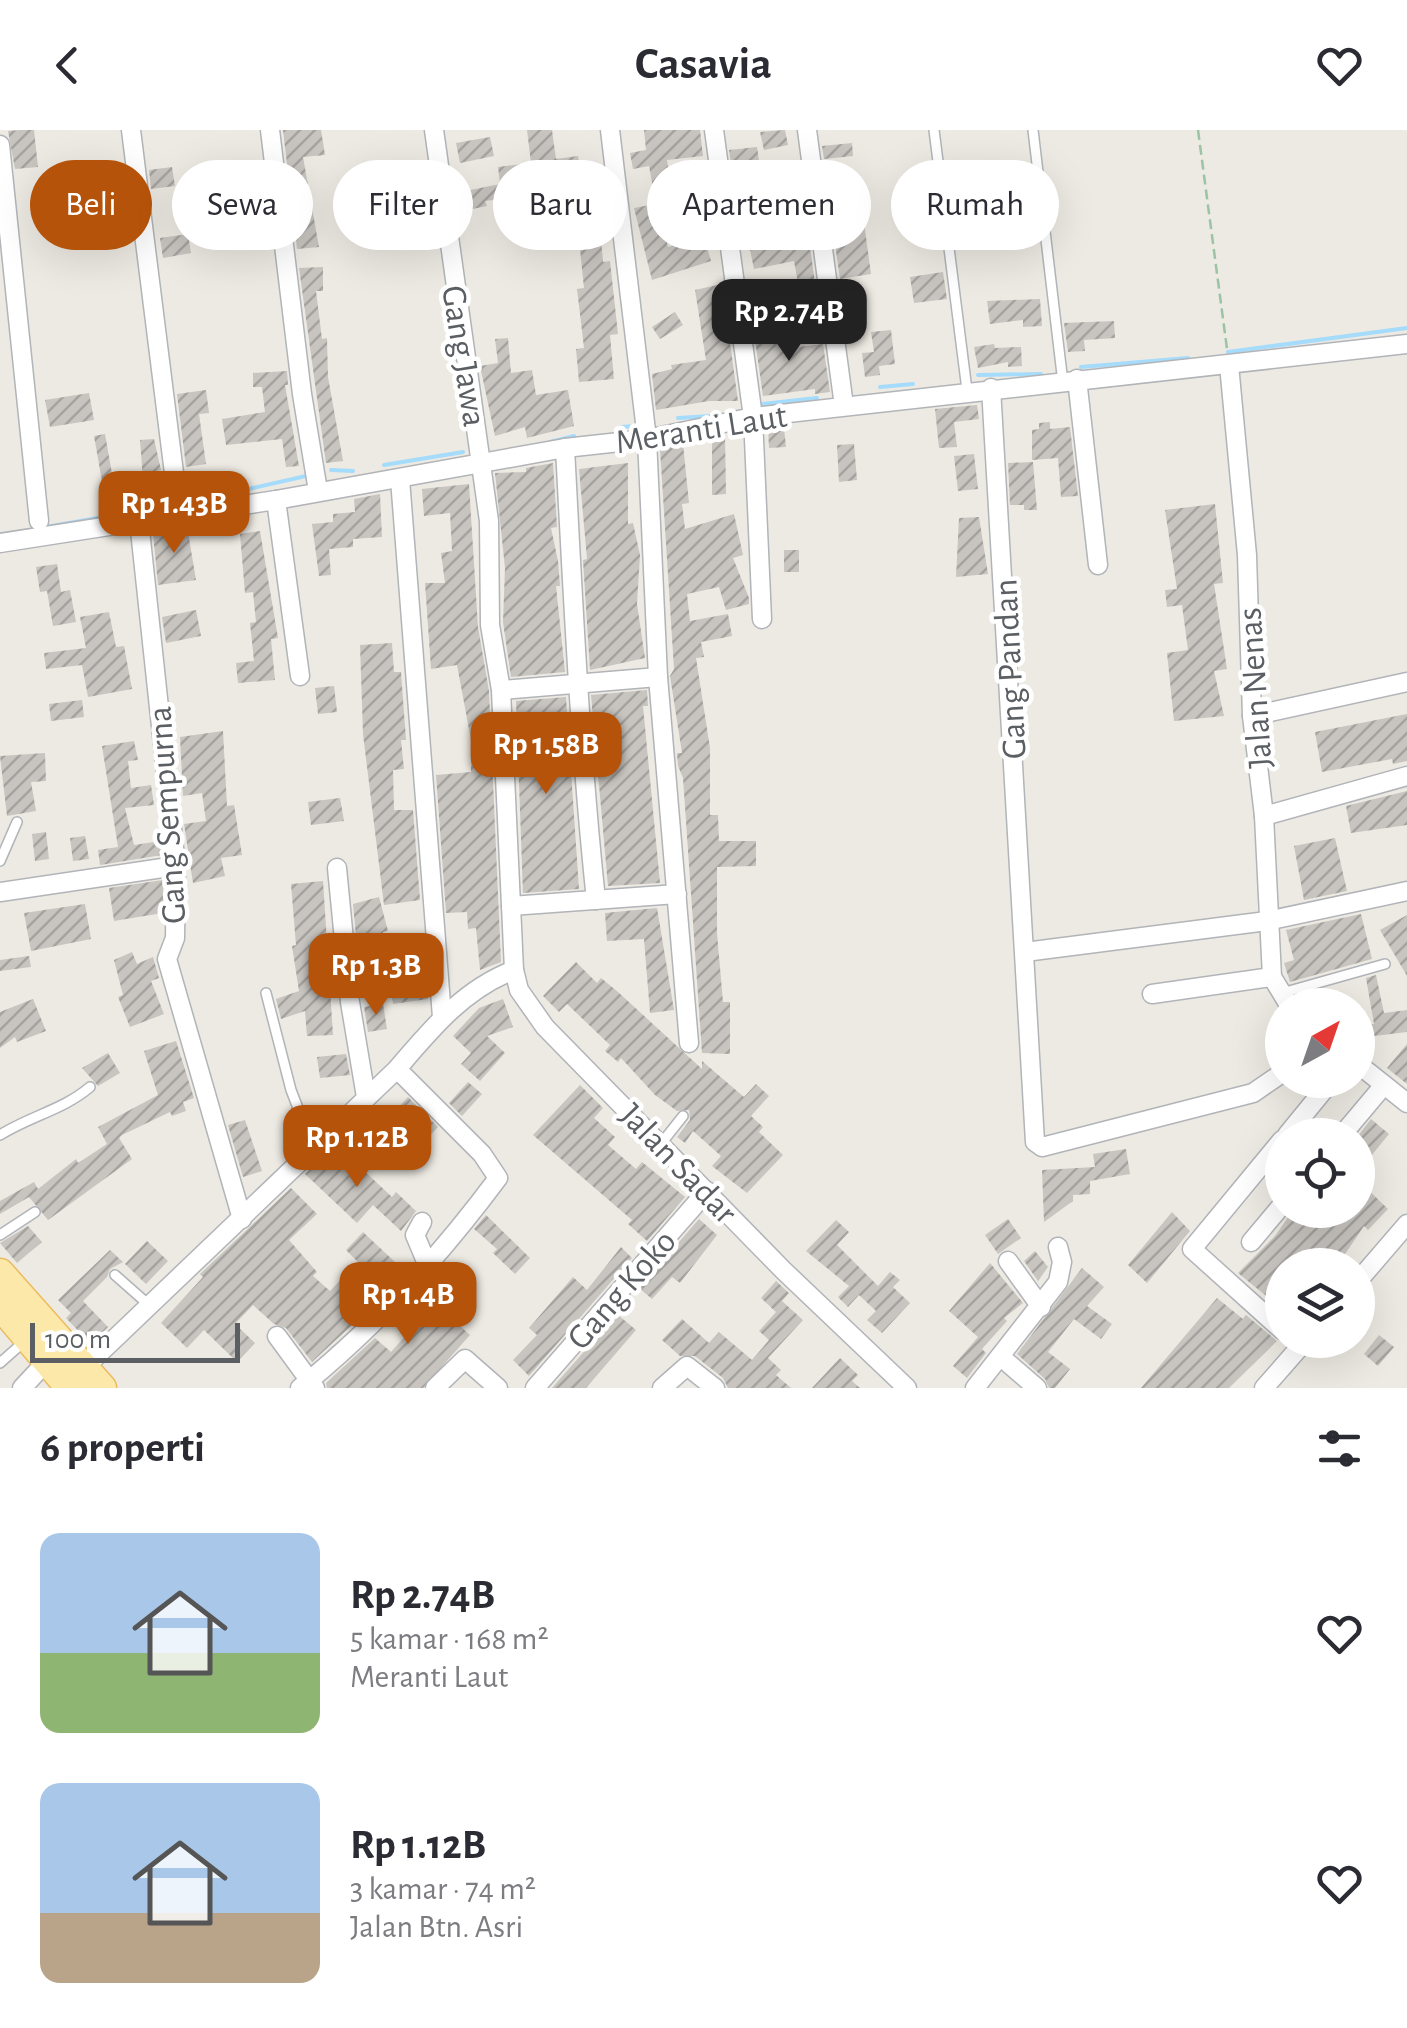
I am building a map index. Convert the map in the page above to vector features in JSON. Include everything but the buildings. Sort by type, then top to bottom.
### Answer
[{"type":"main road","points":[[0,1274],[85,1381]]},
{"type":"main road","points":[[0,1305],[47,1362],[85,1381]]},
{"type":"street","points":[[131,130],[179,512]]},
{"type":"street","points":[[270,130],[274,160]]},
{"type":"street","name":"Gang Jawa","points":[[434,130],[482,463],[492,562],[490,625],[501,690]]},
{"type":"street","points":[[610,130],[647,439],[658,677],[689,1043]]},
{"type":"street","points":[[714,130],[752,417],[762,619]]},
{"type":"street","points":[[807,130],[844,406]]},
{"type":"street","points":[[0,146],[40,521]]},
{"type":"street","points":[[285,250],[318,491]]},
{"type":"street","name":"Meranti Laut","points":[[0,542],[276,500],[565,448],[647,439],[752,417],[967,390],[1229,366],[1407,344]]},
{"type":"street","name":"Jalan Nenas","points":[[1229,366],[1246,555],[1252,716],[1264,816],[1267,922],[1279,988]]},
{"type":"street","points":[[1070,381],[1098,566]]},
{"type":"street","name":"Gang Pandan","points":[[990,388],[1035,1142],[1040,1147],[1254,1093],[1265,1085]]},
{"type":"street","points":[[565,448],[582,682],[582,764],[596,900]]},
{"type":"street","points":[[400,479],[442,1017]]},
{"type":"street","points":[[276,500],[300,676]]},
{"type":"street","name":"Gang Sempurna","points":[[139,521],[176,866],[176,938],[167,959],[242,1219]]},
{"type":"street","points":[[131,618],[149,610]]},
{"type":"street","points":[[501,690],[658,677]]},
{"type":"street","points":[[1252,716],[1407,682]]},
{"type":"street","name":"Jalan Sadar","points":[[501,690],[514,970],[519,990],[545,1027],[908,1388]]},
{"type":"street","points":[[1264,816],[1407,776]]},
{"type":"street","points":[[3,886],[176,866]]},
{"type":"street","points":[[337,868],[350,1002],[366,1097]]},
{"type":"street","points":[[1025,952],[1267,922],[1407,890]]},
{"type":"street","points":[[511,906],[677,894]]},
{"type":"street","points":[[85,1381],[149,1305],[397,1068],[442,1017],[493,978],[514,970]]},
{"type":"street","points":[[1152,994],[1265,992]]},
{"type":"street","points":[[278,1336],[308,1386],[356,1342],[462,1229],[498,1178],[497,1172],[397,1068]]},
{"type":"street","points":[[1375,1078],[1407,1103]]},
{"type":"street","points":[[1356,1118],[1384,1085]]},
{"type":"street","points":[[1301,1118],[1317,1098]]},
{"type":"street","points":[[1265,1162],[1192,1249],[1265,1315]]},
{"type":"street","name":"Gang Koko","points":[[535,1388],[707,1191]]},
{"type":"street","points":[[422,1222],[415,1235],[428,1266]]},
{"type":"street","points":[[1375,1261],[1407,1224]]},
{"type":"street","points":[[1251,1242],[1265,1225]]},
{"type":"street","points":[[975,1388],[1002,1358],[1062,1275],[1058,1246]]},
{"type":"street","points":[[1008,1261],[1040,1307]]},
{"type":"street","points":[[1002,1358],[1037,1388]]},
{"type":"street","points":[[1264,1388],[1288,1358]]},
{"type":"street","points":[[435,1388],[465,1359],[498,1388]]},
{"type":"street","points":[[22,1388],[47,1362]]},
{"type":"street","points":[[662,1388],[686,1366],[715,1388]]},
{"type":"lane","points":[[934,130],[967,390]]},
{"type":"lane","points":[[1033,130],[1070,381]]},
{"type":"lane","points":[[0,861],[17,822]]},
{"type":"lane","points":[[1295,988],[1385,964]]},
{"type":"lane","points":[[266,993],[291,1090],[313,1147]]},
{"type":"lane","points":[[0,1135],[36,1114],[70,1104],[90,1087]]},
{"type":"lane","points":[[660,1144],[683,1116]]},
{"type":"lane","points":[[0,1235],[34,1212]]},
{"type":"lane","points":[[115,1274],[149,1305]]},
{"type":"lane","points":[[0,1364],[28,1338]]},
{"type":"path","points":[[1198,130],[1229,366]]},
{"type":"waterway","points":[[1228,352],[1407,328]]},
{"type":"waterway","points":[[1081,367],[1188,358]]},
{"type":"waterway","points":[[978,375],[1041,374]]},
{"type":"waterway","points":[[880,387],[913,384]]},
{"type":"waterway","points":[[762,404],[817,398]]},
{"type":"waterway","points":[[678,418],[711,416]]},
{"type":"waterway","points":[[622,427],[635,426]]},
{"type":"waterway","points":[[550,442],[574,436]]},
{"type":"waterway","points":[[384,465],[463,452]]},
{"type":"waterway","points":[[331,470],[353,471]]},
{"type":"waterway","points":[[186,503],[306,476]]},
{"type":"waterway","points":[[41,528],[159,507]]}]
